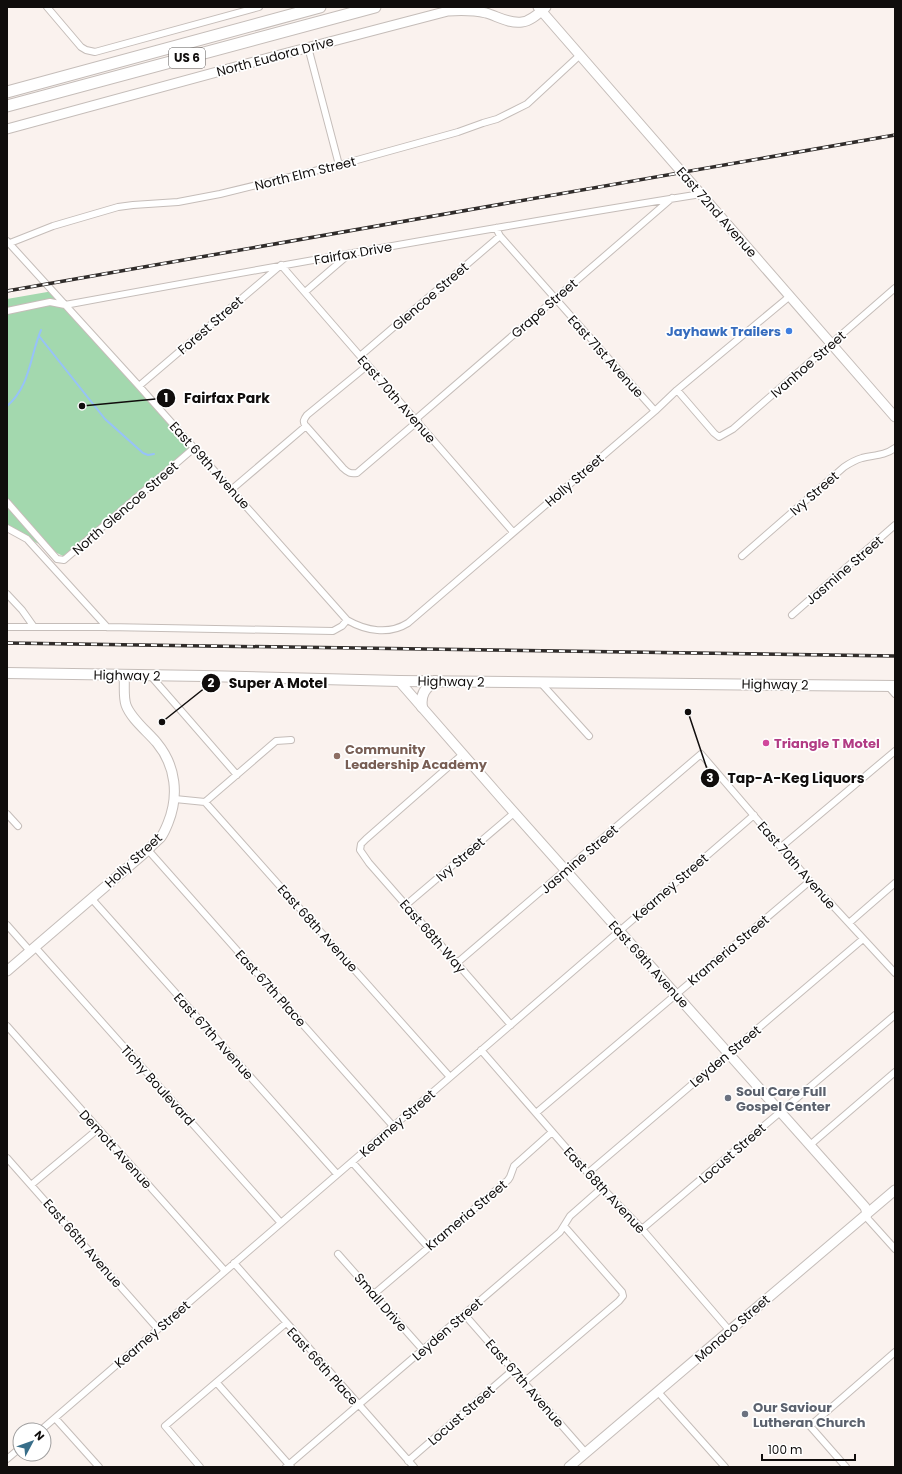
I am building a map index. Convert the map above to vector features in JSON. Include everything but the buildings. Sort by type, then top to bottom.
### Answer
[{"type":"highway","name":"US 6","points":[[7,92],[320,7]]},
{"type":"highway","name":"US 6","points":[[7,106],[375,7]]},
{"type":"main road","name":"Highway 2","points":[[7,673],[399,681],[891,686]]},
{"type":"main road","points":[[422,707],[422,694],[426,688],[435,681]]},
{"type":"street","points":[[47,7],[81,47],[90,52],[101,51],[259,7]]},
{"type":"street","name":"North Eudora Drive","points":[[7,129],[308,47],[448,11],[471,10],[510,21],[521,22],[530,19],[542,8]]},
{"type":"street","name":"East 72nd Avenue","points":[[542,8],[580,55],[895,417]]},
{"type":"street","points":[[308,47],[339,165]]},
{"type":"street","name":"North Elm Street","points":[[8,242],[53,226],[118,207],[178,202],[202,198],[339,165],[497,120],[527,104],[580,55]]},
{"type":"street","name":"Fairfax Drive","points":[[7,311],[50,302],[65,305],[281,265],[348,255],[590,211],[700,194]]},
{"type":"street","name":"Grape Street","points":[[306,426],[347,472],[353,474],[357,473],[672,198]]},
{"type":"street","name":"East 71st Avenue","points":[[496,228],[500,236],[655,411]]},
{"type":"street","name":"Glencoe Street","points":[[360,356],[500,236]]},
{"type":"street","name":"East 69th Avenue","points":[[8,242],[139,386],[347,620]]},
{"type":"street","points":[[305,292],[348,255]]},
{"type":"street","name":"East 70th Avenue","points":[[281,265],[513,532]]},
{"type":"street","name":"Forest Street","points":[[139,386],[281,265]]},
{"type":"street","name":"Ivanhoe Street","points":[[677,390],[714,433],[720,437],[733,429],[895,288]]},
{"type":"street","name":"Holly Street","points":[[347,620],[361,627],[375,630],[389,630],[406,624],[655,411],[677,390],[790,296]]},
{"type":"street","points":[[231,490],[306,426],[304,423],[307,415],[368,365]]},
{"type":"street","name":"North Glencoe Street","points":[[7,502],[57,559],[64,560],[194,448]]},
{"type":"street","name":"Ivy Street","points":[[742,556],[844,467],[853,461],[885,454],[895,448]]},
{"type":"street","name":"Jasmine Street","points":[[792,614],[895,525]]},
{"type":"street","points":[[7,528],[27,539],[107,627]]},
{"type":"street","points":[[7,594],[22,610],[34,627]]},
{"type":"street","points":[[7,627],[107,627],[333,631],[342,626],[347,620]]},
{"type":"street","name":"Holly Street","points":[[7,971],[148,850],[164,832],[172,812],[175,799],[174,780],[170,767],[165,754],[130,712],[127,706],[124,675]]},
{"type":"street","points":[[150,675],[237,775]]},
{"type":"street","name":"East 69th Avenue","points":[[399,681],[514,813],[865,1207],[868,1219],[895,1249]]},
{"type":"street","points":[[540,682],[589,736]]},
{"type":"street","points":[[891,686],[895,694]]},
{"type":"street","points":[[175,799],[206,802],[276,741],[291,740]]},
{"type":"street","points":[[781,847],[895,751]]},
{"type":"street","name":"East 68th Way","points":[[463,754],[366,839],[360,846],[361,853],[511,1024]]},
{"type":"street","name":"East 70th Avenue","points":[[701,754],[810,881],[895,973]]},
{"type":"street","name":"Jasmine Street","points":[[457,963],[701,754]]},
{"type":"street","name":"East 68th Avenue","points":[[206,802],[450,1077]]},
{"type":"street","name":"Ivy Street","points":[[406,905],[514,813]]},
{"type":"street","points":[[7,814],[18,826]]},
{"type":"street","name":"Kearney Street","points":[[50,1422],[754,815]]},
{"type":"street","name":"East 67th Place","points":[[148,850],[394,1126]]},
{"type":"street","name":"Krameria Street","points":[[536,1113],[810,881]]},
{"type":"street","points":[[849,923],[895,883]]},
{"type":"street","name":"East 67th Avenue","points":[[91,898],[337,1174]]},
{"type":"street","points":[[7,925],[33,949]]},
{"type":"street","name":"Leyden Street","points":[[588,1173],[863,939]]},
{"type":"street","name":"Tichy Boulevard","points":[[33,949],[281,1223]]},
{"type":"street","name":"Locust Street","points":[[642,1229],[895,1015]]},
{"type":"street","name":"Demott Avenue","points":[[7,1026],[225,1271]]},
{"type":"street","name":"East 68th Avenue","points":[[481,1050],[588,1173],[642,1229],[729,1330]]},
{"type":"street","points":[[810,1146],[895,1072]]},
{"type":"street","points":[[32,1185],[98,1129]]},
{"type":"street","name":"Krameria Street","points":[[374,1294],[508,1180],[514,1166],[552,1132]]},
{"type":"street","name":"East 66th Avenue","points":[[7,1158],[158,1329]]},
{"type":"street","points":[[352,1162],[428,1247]]},
{"type":"street","name":"Leyden Street","points":[[289,1466],[560,1232],[570,1216],[603,1187]]},
{"type":"street","name":"Monaco Street","points":[[569,1467],[895,1190]]},
{"type":"street","points":[[524,1382],[619,1302],[623,1296],[621,1290],[564,1226]]},
{"type":"street","name":"Small Drive","points":[[338,1254],[423,1350]]},
{"type":"street","name":"East 66th Place","points":[[234,1263],[286,1324],[414,1467]]},
{"type":"street","name":"East 67th Avenue","points":[[464,1314],[585,1452]]},
{"type":"street","points":[[200,1467],[165,1426],[286,1324]]},
{"type":"street","points":[[846,1467],[810,1426],[895,1352]]},
{"type":"street","name":"Locust Street","points":[[408,1461],[513,1370]]},
{"type":"street","points":[[217,1383],[289,1466]]},
{"type":"street","points":[[658,1392],[725,1467]]},
{"type":"street","points":[[55,1418],[99,1467]]},
{"type":"green space","points":[[53,291],[194,448],[67,558],[7,528],[7,299]]},
{"type":"waterway","points":[[7,406],[15,398],[25,380],[41,330]]},
{"type":"waterway","points":[[39,336],[105,419],[143,453],[148,455],[154,454]]},
{"type":"railway","points":[[7,291],[895,135]]},
{"type":"railway","points":[[7,643],[895,656]]},
{"type":"place","name":"Jayhawk Trailers","points":[[789,331]]},
{"type":"place","name":"Fairfax Park","points":[[82,406]]},
{"type":"place","name":"Tap-A-Keg Liquors","points":[[688,712]]},
{"type":"place","name":"Super A Motel","points":[[162,722]]},
{"type":"place","name":"Triangle T Motel","points":[[766,743]]},
{"type":"place","name":"Community Leadership Academy","points":[[337,756]]},
{"type":"place","name":"Soul Care Full Gospel Center","points":[[728,1098]]},
{"type":"place","name":"Our Saviour Lutheran Church","points":[[745,1414]]}]
